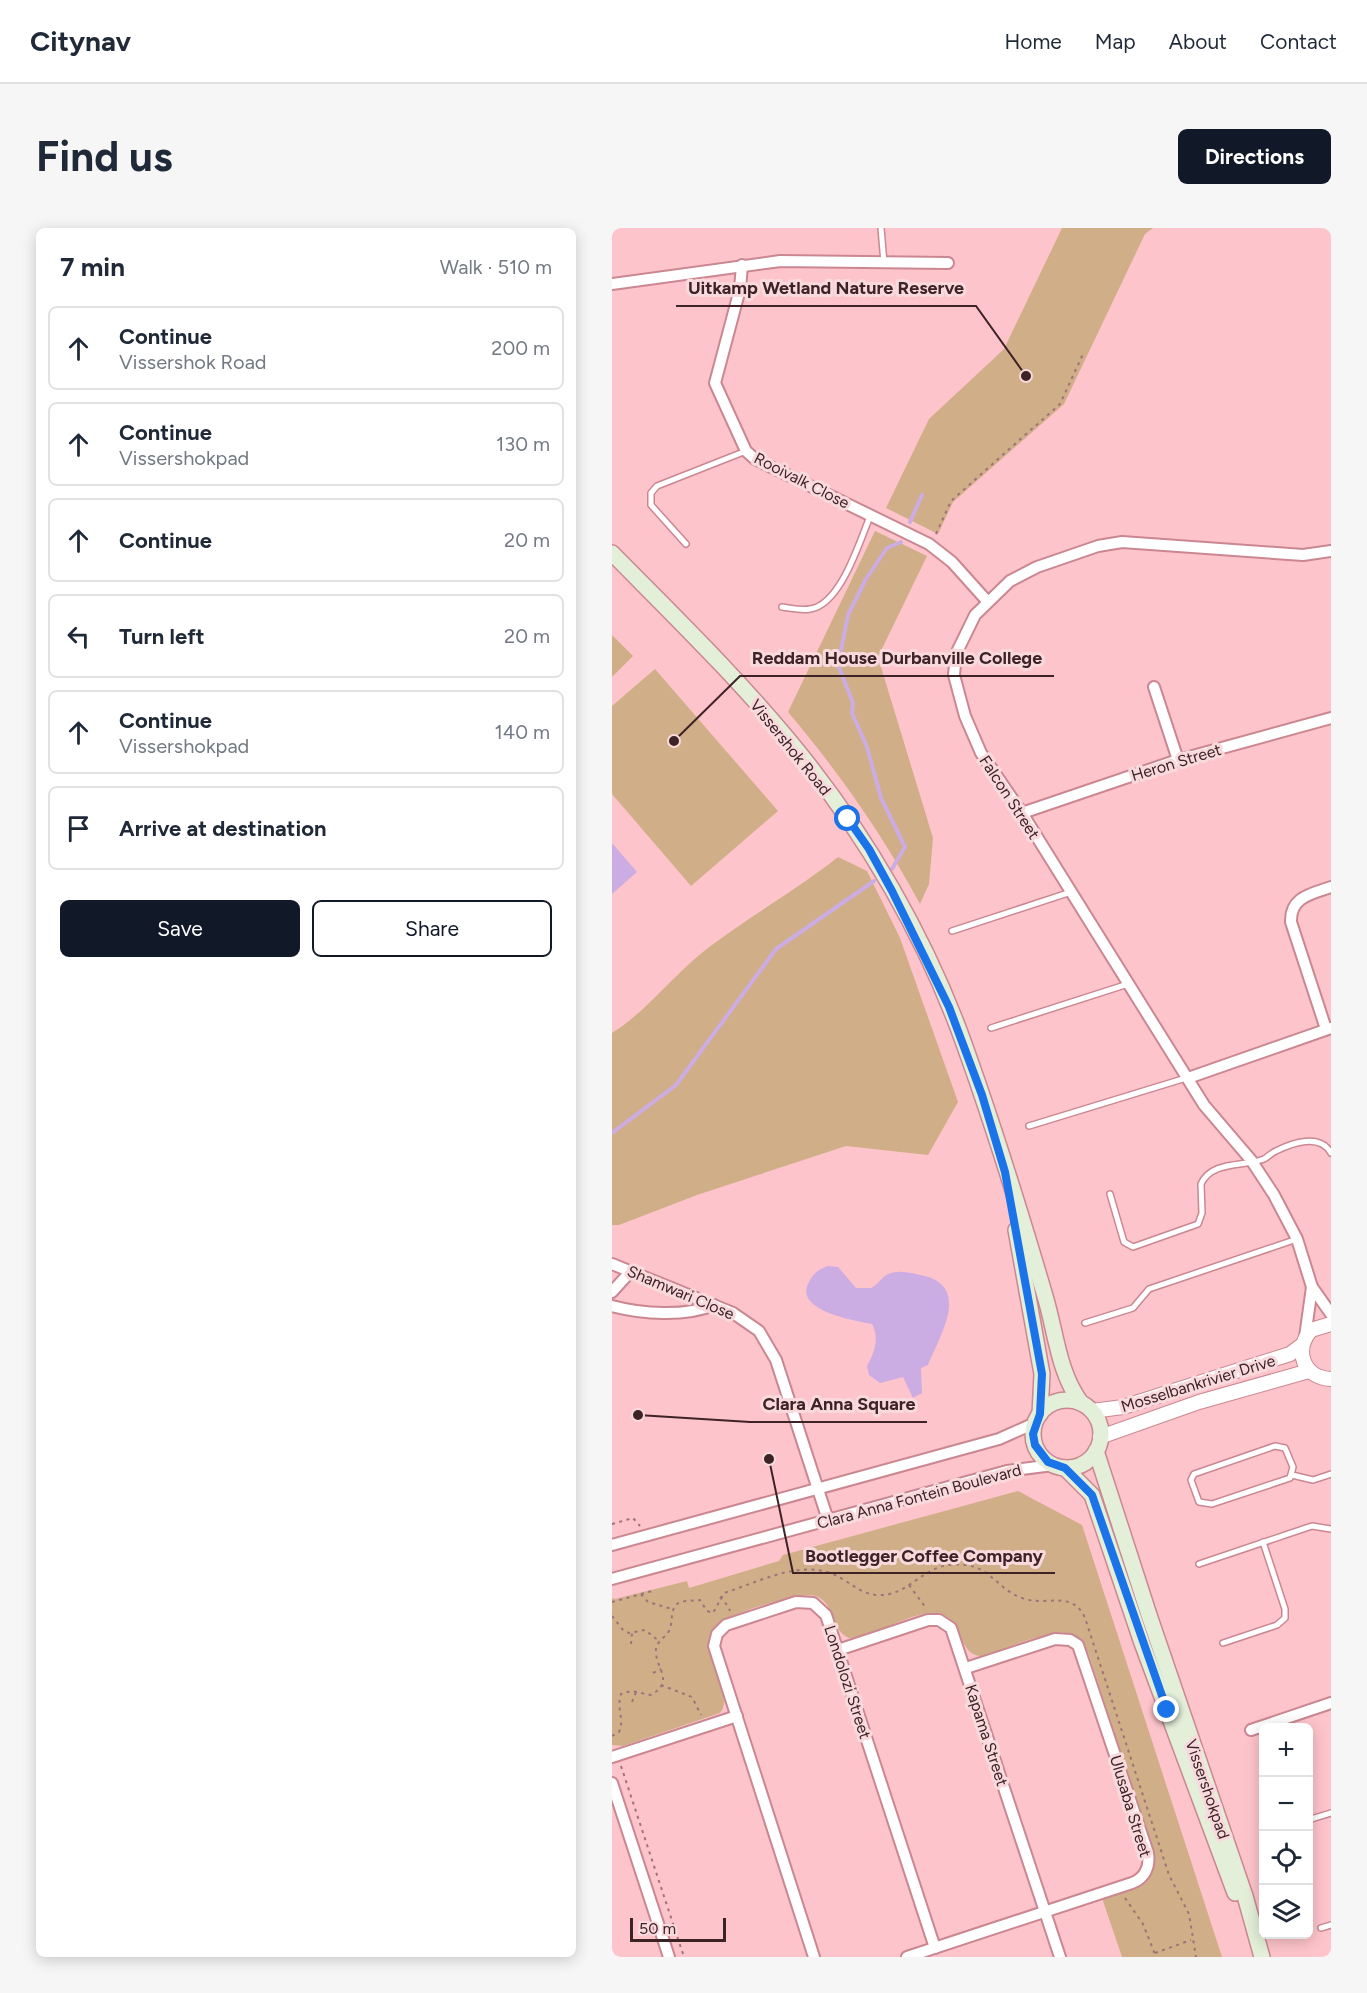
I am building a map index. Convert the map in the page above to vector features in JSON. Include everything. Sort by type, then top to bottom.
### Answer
[{"type":"main road","name":"Vissershok Road","points":[[612,553],[737,680],[796,749],[869,849],[921,946],[958,1028],[1005,1172]]},
{"type":"main road","points":[[1005,1172],[1046,1298],[1065,1373],[1072,1391],[1097,1419],[1098,1444],[1079,1466],[1059,1467],[1040,1454],[1035,1445],[1042,1374],[1005,1172]]},
{"type":"main road","points":[[1037,1418],[1059,1401],[1086,1407]]},
{"type":"main road","name":"Vissershokpad","points":[[1098,1444],[1149,1615],[1245,1896],[1262,1957]]},
{"type":"main road","name":"Vissershokpad","points":[[1059,1467],[1092,1495],[1222,1865],[1262,1957]]},
{"type":"street","points":[[612,284],[780,261],[948,263]]},
{"type":"street","name":"Rooivalk Close","points":[[742,265],[740,289],[716,383],[746,451],[755,459],[929,544],[952,562],[987,600]]},
{"type":"street","name":"Falcon Street","points":[[1331,551],[1303,555],[1145,543],[1110,544],[1026,571],[987,600],[975,615],[959,644],[954,675],[965,716],[981,753],[1022,813],[1210,1115],[1251,1160],[1274,1195],[1297,1239],[1312,1287],[1331,1314]]},
{"type":"street","points":[[1154,687],[1178,760]]},
{"type":"street","name":"Heron Street","points":[[1022,813],[1178,760],[1331,718]]},
{"type":"street","points":[[1188,1078],[1329,1028],[1291,922],[1291,913],[1298,899],[1331,887]]},
{"type":"street","name":"Shamwari Close","points":[[612,1264],[714,1305],[751,1324],[772,1350],[828,1520]]},
{"type":"street","points":[[612,1292],[631,1271]]},
{"type":"street","name":"Falcon Street","points":[[1303,1341],[1312,1287]]},
{"type":"street","points":[[612,1306],[626,1310],[682,1312],[704,1310],[714,1305]]},
{"type":"street","name":"Mosselbankrivier Drive","points":[[1086,1407],[1123,1407],[1290,1354],[1318,1326],[1331,1324]]},
{"type":"street","points":[[1303,1341],[1301,1354],[1309,1371],[1328,1381]]},
{"type":"street","name":"Mosselbankrivier Drive","points":[[1098,1444],[1199,1402],[1309,1371]]},
{"type":"street","name":"Clara Anna Fontein Boulevard","points":[[612,1545],[999,1439],[1037,1418]]},
{"type":"street","name":"Clara Anna Fontein Boulevard","points":[[612,1579],[1016,1469],[1059,1467]]},
{"type":"street","name":"Londolozi Street","points":[[732,1623],[796,1602],[807,1601],[818,1605],[826,1615],[935,1948]]},
{"type":"street","points":[[838,1650],[928,1620]]},
{"type":"street","name":"Kapama Street","points":[[928,1620],[939,1620],[951,1628],[1060,1957]]},
{"type":"street","points":[[732,1623],[719,1630],[714,1646],[814,1957]]},
{"type":"street","name":"Ulusaba Street","points":[[908,1957],[1121,1887],[1143,1876],[1148,1866],[1149,1855],[1081,1649],[1070,1640],[1060,1638],[966,1668]]},
{"type":"street","points":[[1251,1730],[1331,1703]]},
{"type":"street","points":[[615,1756],[737,1716]]},
{"type":"street","points":[[612,1783],[669,1957]]},
{"type":"lane","points":[[881,228],[884,263]]},
{"type":"lane","points":[[686,544],[651,505],[651,493],[657,486],[746,451]]},
{"type":"lane","points":[[782,606],[811,609],[825,603],[835,593],[871,514]]},
{"type":"lane","points":[[952,932],[1071,892]]},
{"type":"lane","points":[[991,1028],[1128,984]]},
{"type":"lane","points":[[1029,1126],[1188,1078]]},
{"type":"lane","points":[[1110,1194],[1125,1242],[1133,1247],[1198,1224],[1202,1213],[1200,1192],[1203,1178],[1238,1162],[1264,1159],[1276,1150],[1309,1141],[1318,1142],[1331,1153]]},
{"type":"lane","points":[[1085,1323],[1132,1308],[1149,1289],[1297,1239]]},
{"type":"lane","points":[[1275,1446],[1285,1448],[1293,1467],[1292,1475],[1290,1478],[1208,1505],[1199,1502],[1191,1480],[1194,1474],[1275,1446]]},
{"type":"lane","points":[[1292,1475],[1313,1480],[1331,1474]]},
{"type":"lane","points":[[1199,1564],[1312,1526],[1331,1529]]},
{"type":"lane","points":[[1223,1643],[1277,1625],[1285,1618],[1285,1609],[1263,1542]]},
{"type":"lane","points":[[1313,1818],[1331,1813]]},
{"type":"lane","points":[[1321,1928],[1331,1925]]},
{"type":"path","points":[[929,544],[951,501],[1060,404],[1083,354]]},
{"type":"path","points":[[612,1524],[633,1518],[647,1536]]},
{"type":"path","points":[[612,1736],[619,1732],[622,1725],[618,1706],[621,1694],[627,1691],[651,1695],[661,1685],[662,1669],[656,1654],[659,1641],[668,1632],[673,1610],[681,1602],[700,1600],[707,1611],[713,1613],[724,1593],[804,1569],[831,1573],[871,1594],[888,1594],[909,1585],[936,1568],[965,1565],[991,1575],[1018,1596],[1033,1601],[1066,1600],[1081,1610],[1169,1875],[1189,1914],[1191,1940],[1196,1957]]},
{"type":"path","points":[[909,1585],[925,1605],[928,1620]]},
{"type":"path","points":[[612,1602],[652,1591]]},
{"type":"path","points":[[642,1594],[648,1602],[673,1610]]},
{"type":"path","points":[[720,1597],[728,1606],[732,1623]]},
{"type":"path","points":[[612,1616],[623,1630],[632,1633],[645,1630],[659,1641]]},
{"type":"path","points":[[631,1644],[632,1633]]},
{"type":"path","points":[[653,1673],[662,1669]]},
{"type":"path","points":[[661,1685],[692,1697],[704,1727]]},
{"type":"path","points":[[632,1702],[636,1692]]},
{"type":"path","points":[[615,1756],[684,1957]]},
{"type":"path","points":[[1121,1887],[1128,1905],[1143,1924],[1156,1957]]},
{"type":"path","points":[[1155,1953],[1191,1940]]},
{"type":"shaded area","points":[[1062,228],[1153,228],[1145,234],[1064,404],[953,502],[938,534],[886,508],[929,419],[1004,349]]},
{"type":"shaded area","points":[[875,531],[927,556],[878,657],[933,838],[929,884],[920,904],[891,853],[859,804],[788,712]]},
{"type":"shaded area","points":[[612,635],[633,656],[612,677]]},
{"type":"shaded area","points":[[655,669],[778,811],[691,886],[612,794],[612,706]]},
{"type":"shaded area","points":[[612,843],[637,872],[612,894]]},
{"type":"shaded area","points":[[838,857],[867,871],[900,938],[958,1102],[928,1155],[846,1146],[697,1195],[619,1225],[612,1225],[612,1033],[639,1013],[699,955]]},
{"type":"shaded area","points":[[828,1266],[838,1267],[856,1288],[871,1288],[885,1276],[899,1272],[925,1276],[939,1282],[946,1291],[949,1302],[948,1314],[928,1365],[921,1368],[922,1393],[913,1398],[903,1377],[880,1383],[869,1375],[867,1366],[876,1340],[872,1324],[829,1313],[810,1301],[806,1293],[808,1284],[816,1273]]},
{"type":"shaded area","points":[[1018,1491],[1082,1525],[1222,1957],[1122,1957],[1102,1898],[1130,1889],[1145,1880],[1154,1864],[1154,1853],[1088,1652],[1080,1641],[1068,1636],[1040,1637],[984,1656],[975,1655],[965,1645],[954,1623],[940,1614],[918,1615],[860,1637],[849,1638],[839,1629],[827,1605],[816,1596],[808,1595],[782,1600],[726,1619],[719,1623],[712,1632],[709,1651],[724,1698],[720,1713],[623,1746],[612,1745],[612,1598],[687,1581],[689,1588],[779,1561],[783,1555]]},
{"type":"waterway","points":[[910,522],[922,495]]},
{"type":"waterway","points":[[892,869],[905,847],[881,798],[867,747],[852,713],[853,703],[838,665],[848,615],[866,579],[887,548],[901,542]]},
{"type":"waterway","points":[[612,1133],[676,1085],[776,949],[874,881]]},
{"type":"place","name":"Uitkamp Wetland Nature Reserve","points":[[1026,376]]},
{"type":"place","name":"Reddam House Durbanville College","points":[[674,741]]},
{"type":"place","name":"Clara Anna Square","points":[[638,1415]]},
{"type":"place","name":"Bootlegger Coffee Company","points":[[769,1459]]},
{"type":"route","points":[[848,819],[869,849],[921,946],[958,1028],[982,1095],[1005,1172],[1042,1374],[1040,1414],[1033,1434],[1035,1445],[1048,1462],[1065,1468],[1080,1480],[1092,1495],[1167,1710]]}]
